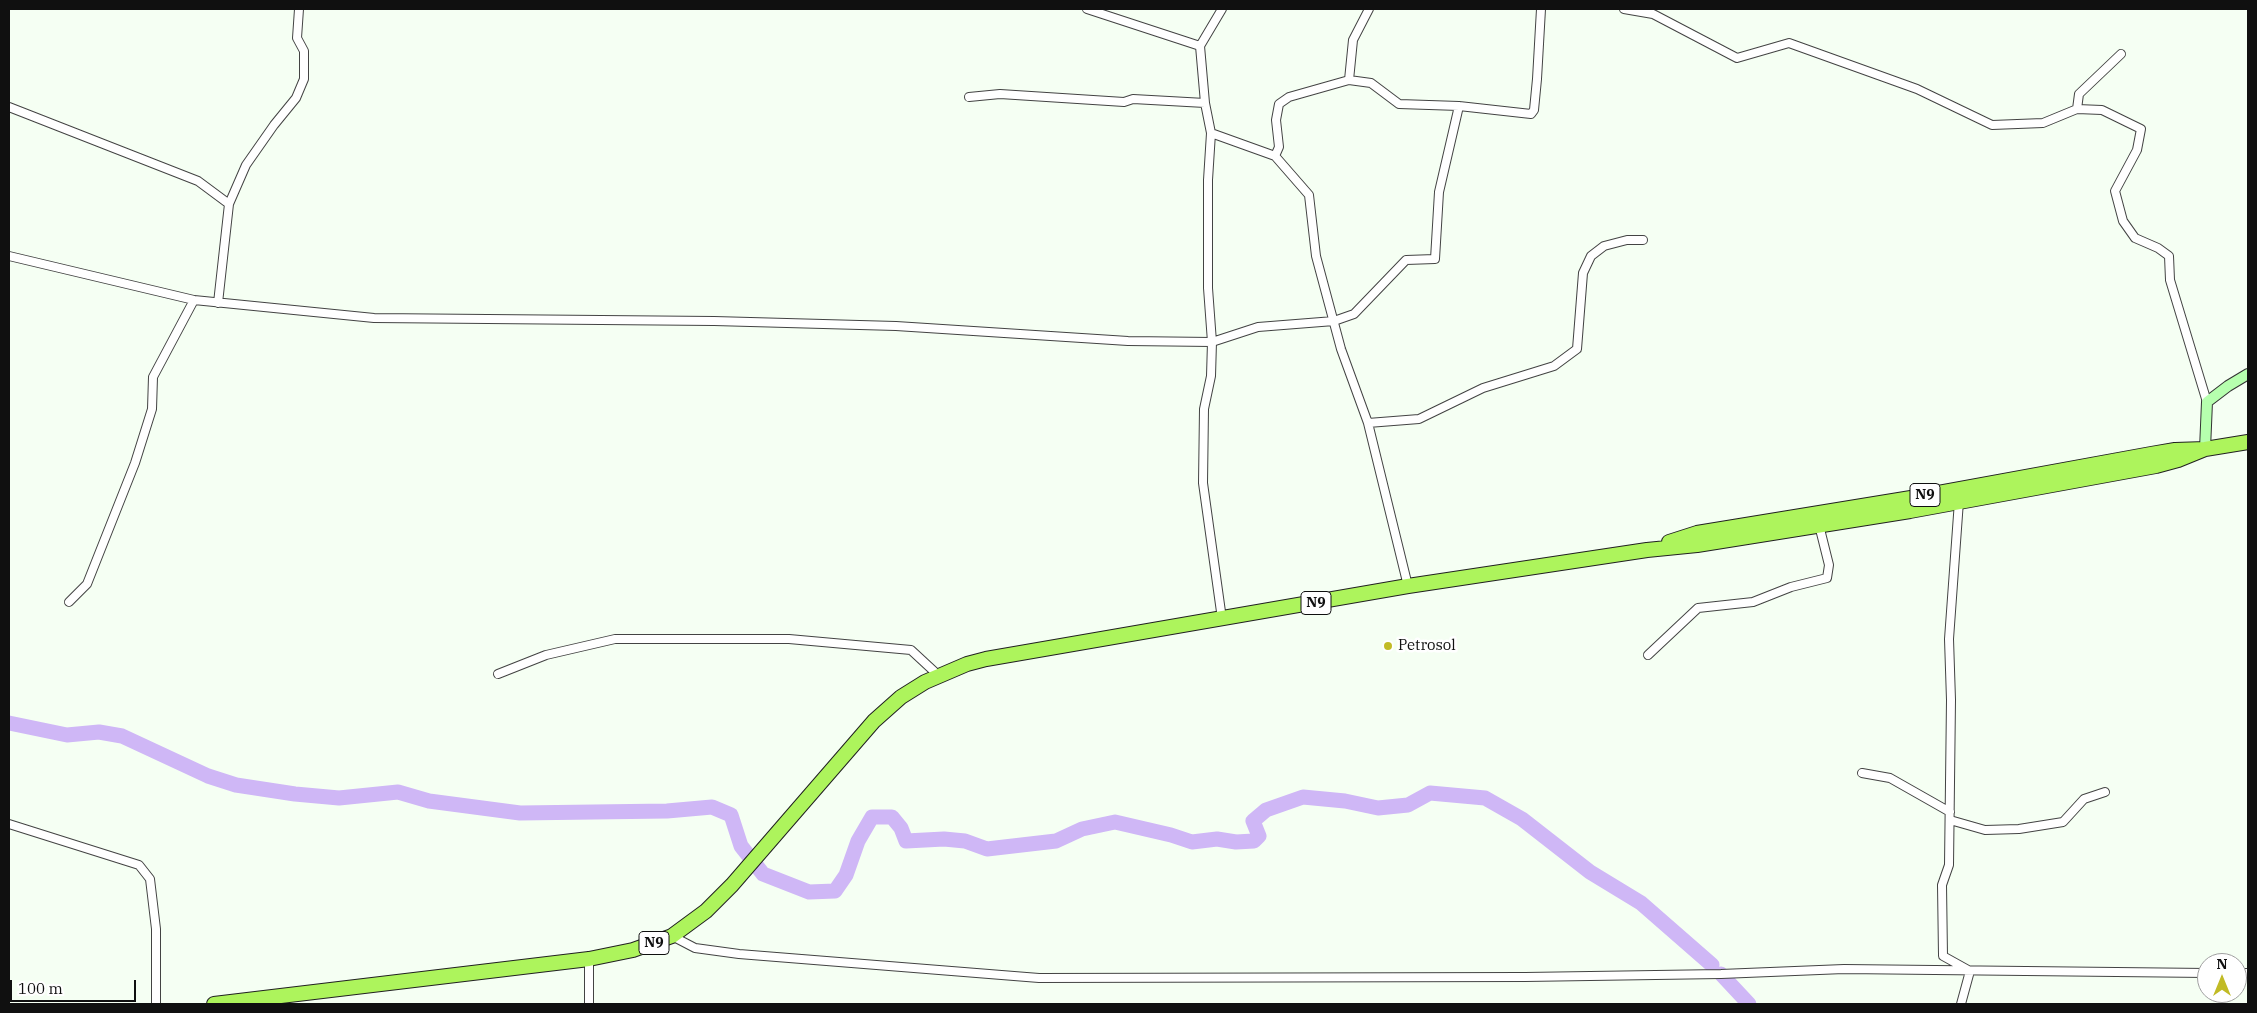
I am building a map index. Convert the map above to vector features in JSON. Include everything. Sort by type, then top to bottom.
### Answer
[{"type":"highway","name":"N9","points":[[214,1004],[589,959],[632,950],[672,936],[706,911],[732,885],[874,721],[901,697],[951,669],[986,659],[1408,586],[1647,550],[1697,545],[1959,501],[2156,466],[2205,450],[2248,442]]},
{"type":"highway","name":"N9","points":[[1647,550],[1697,533],[1911,498],[2175,450],[2205,450]]},
{"type":"street","points":[[218,303],[229,204],[246,165],[296,98],[304,79],[304,51],[297,38],[298,9]]},
{"type":"street","points":[[1088,9],[1200,46]]},
{"type":"street","points":[[1222,9],[1200,46],[1205,103],[1211,133],[1208,180],[1208,288],[1212,342],[1211,376],[1204,409],[1203,482],[1222,619]]},
{"type":"street","points":[[1349,80],[1353,40],[1369,9]]},
{"type":"street","points":[[1275,156],[1279,147],[1276,120],[1279,104],[1289,97],[1349,80],[1371,83],[1399,104],[1458,106],[1531,114],[1534,110],[1537,79],[1541,9]]},
{"type":"street","points":[[1624,9],[1653,14],[1737,58],[1789,42],[1917,89],[1992,125],[2043,123],[2077,109],[2102,110],[2141,129],[2137,150],[2115,191],[2123,221],[2135,238],[2158,248],[2169,256],[2170,280],[2207,402],[2205,450]]},
{"type":"street","points":[[2077,109],[2079,94],[2121,54]]},
{"type":"street","points":[[969,97],[1000,94],[1124,102],[1133,99],[1205,103]]},
{"type":"street","points":[[9,256],[194,300],[374,318],[723,321],[896,326],[1128,341],[1212,342],[1258,327],[1334,321],[1354,314],[1406,260],[1435,260],[1439,192],[1458,106]]},
{"type":"street","points":[[9,107],[198,181],[229,204]]},
{"type":"street","points":[[1211,133],[1275,156],[1309,195],[1316,256],[1341,349],[1368,424],[1408,586]]},
{"type":"street","points":[[1368,424],[1419,419],[1482,388],[1554,366],[1578,349],[1583,273],[1591,256],[1604,246],[1627,240],[1643,240]]},
{"type":"street","points":[[69,602],[87,584],[138,454],[152,409],[154,377],[194,300]]},
{"type":"street","points":[[2207,402],[2248,374]]},
{"type":"street","points":[[1959,501],[1949,639],[1952,700],[1950,816],[1949,865],[1942,885],[1943,956],[1970,971]]},
{"type":"street","points":[[1648,654],[1698,608],[1753,602],[1791,587],[1827,578],[1829,565],[1819,525]]},
{"type":"street","points":[[498,674],[546,655],[614,639],[789,639],[911,650],[938,675]]},
{"type":"street","points":[[1862,773],[1890,778],[1950,816],[1986,830],[2019,829],[2064,822],[2084,799],[2105,792]]},
{"type":"street","points":[[9,824],[139,865],[150,879],[156,929],[156,1004]]},
{"type":"street","points":[[672,936],[695,948],[739,954],[1039,978],[1524,977],[1721,974],[1844,969],[2197,972]]},
{"type":"street","points":[[589,959],[589,1004]]},
{"type":"street","points":[[1961,1004],[1970,971]]},
{"type":"waterway","points":[[9,723],[67,735],[99,732],[122,736],[208,776],[236,785],[295,794],[339,798],[398,792],[429,801],[520,813],[667,811],[712,807],[731,815],[741,846],[763,874],[809,892],[835,891],[846,875],[858,841],[872,817],[892,817],[901,828],[906,841],[944,839],[965,841],[987,849],[1056,841],[1082,829],[1115,822],[1192,842],[1217,839],[1236,842],[1254,841],[1259,836],[1253,821],[1266,810],[1303,797],[1345,801],[1378,808],[1408,805],[1430,793],[1485,798],[1522,819],[1590,872],[1641,903],[1712,965]]},
{"type":"waterway","points":[[1721,974],[1749,1004]]},
{"type":"place","name":"Petrosol","points":[[1388,646]]}]
